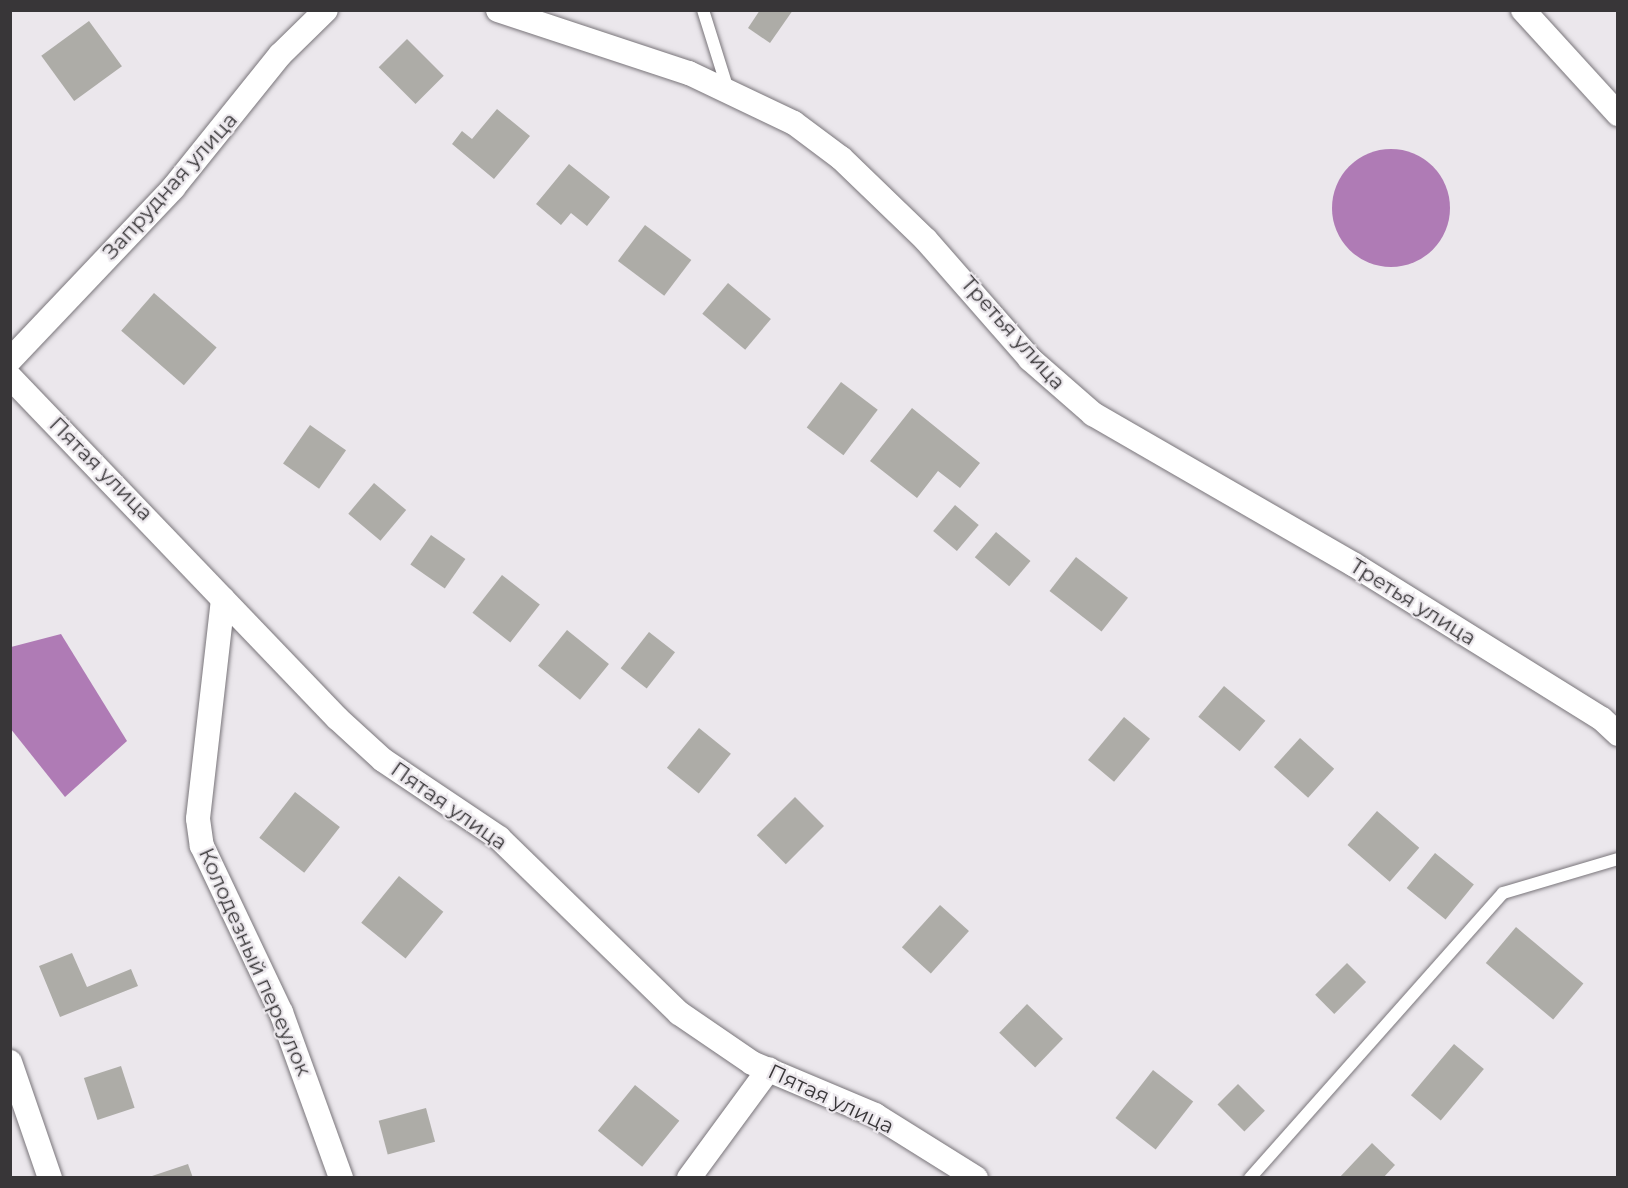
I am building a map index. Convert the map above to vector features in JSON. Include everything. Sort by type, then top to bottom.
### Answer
[{"type":"street","name":"Запрудная улица","points":[[13,353],[173,189],[280,55],[326,10]]},
{"type":"street","name":"Третья улица","points":[[498,10],[728,90],[795,123],[841,158],[964,278],[1050,379],[1093,414],[1353,564],[1602,719],[1617,734]]},
{"type":"street","points":[[1523,10],[1617,114]]},
{"type":"street","name":"Пятая улица","points":[[10,377],[223,599],[383,760],[499,838],[679,1013],[770,1069],[875,1115],[976,1178]]},
{"type":"street","name":"Колодезный переулок","points":[[223,599],[201,789],[202,846],[281,1012],[341,1178]]},
{"type":"street","points":[[10,1062],[50,1178]]},
{"type":"street","points":[[689,1178],[770,1069]]},
{"type":"lane","points":[[703,10],[728,90]]},
{"type":"lane","points":[[1250,1178],[1503,893],[1617,859]]},
{"type":"shaded area","points":[[1391,149],[1414,153],[1433,166],[1446,185],[1450,208],[1446,231],[1433,250],[1414,263],[1391,267],[1368,263],[1349,250],[1336,231],[1332,208],[1336,185],[1349,166],[1368,153]]},
{"type":"shaded area","points":[[61,634],[127,741],[65,797],[10,728],[11,647]]},
{"type":"building","points":[[760,10],[793,10],[770,43],[748,28]]},
{"type":"building","points":[[89,21],[122,66],[74,101],[41,56]]},
{"type":"building","points":[[407,39],[444,76],[415,104],[379,67]]},
{"type":"building","points":[[497,109],[530,136],[494,179],[452,144],[462,131],[472,139]]},
{"type":"building","points":[[569,164],[610,197],[587,226],[571,213],[561,225],[536,204]]},
{"type":"building","points":[[645,225],[691,260],[664,296],[618,261]]},
{"type":"building","points":[[728,283],[771,319],[745,350],[702,314]]},
{"type":"building","points":[[154,293],[217,347],[184,385],[121,331]]},
{"type":"building","points":[[841,382],[878,410],[843,455],[807,428]]},
{"type":"building","points":[[912,408],[980,463],[960,488],[938,471],[917,498],[870,461]]},
{"type":"building","points":[[310,425],[346,450],[319,489],[283,464]]},
{"type":"building","points":[[374,483],[406,510],[380,541],[348,514]]},
{"type":"building","points":[[955,505],[979,525],[957,551],[933,531]]},
{"type":"building","points":[[996,532],[1030,561],[1009,586],[975,557]]},
{"type":"building","points":[[431,535],[465,559],[445,589],[410,564]]},
{"type":"building","points":[[1076,557],[1128,598],[1102,632],[1050,591]]},
{"type":"building","points":[[502,575],[540,605],[510,642],[472,613]]},
{"type":"building","points":[[567,630],[609,664],[580,700],[538,666]]},
{"type":"building","points":[[649,632],[675,652],[647,689],[621,668]]},
{"type":"building","points":[[1224,686],[1265,721],[1240,751],[1198,717]]},
{"type":"building","points":[[1124,717],[1150,739],[1114,782],[1088,760]]},
{"type":"building","points":[[699,728],[731,754],[699,793],[667,768]]},
{"type":"building","points":[[1300,738],[1334,769],[1308,798],[1274,767]]},
{"type":"building","points":[[295,792],[340,827],[304,873],[259,838]]},
{"type":"building","points":[[795,797],[824,826],[786,864],[757,835]]},
{"type":"building","points":[[1377,811],[1419,848],[1390,882],[1347,845]]},
{"type":"building","points":[[1435,853],[1474,884],[1446,919],[1407,888]]},
{"type":"building","points":[[399,876],[443,912],[406,959],[361,923]]},
{"type":"building","points":[[940,905],[969,931],[931,973],[902,947]]},
{"type":"building","points":[[1516,927],[1583,984],[1553,1020],[1486,963]]},
{"type":"building","points":[[72,953],[87,987],[131,969],[138,986],[60,1017],[39,966]]},
{"type":"building","points":[[1347,963],[1366,982],[1334,1014],[1315,995]]},
{"type":"building","points":[[1027,1004],[1063,1039],[1035,1068],[999,1033]]},
{"type":"building","points":[[1454,1044],[1484,1069],[1441,1120],[1411,1095]]},
{"type":"building","points":[[121,1066],[135,1108],[98,1120],[84,1078]]},
{"type":"building","points":[[1153,1070],[1193,1101],[1156,1149],[1115,1118]]},
{"type":"building","points":[[1238,1084],[1265,1111],[1244,1131],[1217,1105]]},
{"type":"building","points":[[635,1085],[679,1121],[642,1167],[598,1131]]},
{"type":"building","points":[[426,1108],[435,1142],[388,1154],[379,1121]]},
{"type":"building","points":[[1372,1143],[1395,1165],[1383,1178],[1339,1178]]},
{"type":"building","points":[[188,1164],[193,1178],[149,1178],[149,1177]]}]
